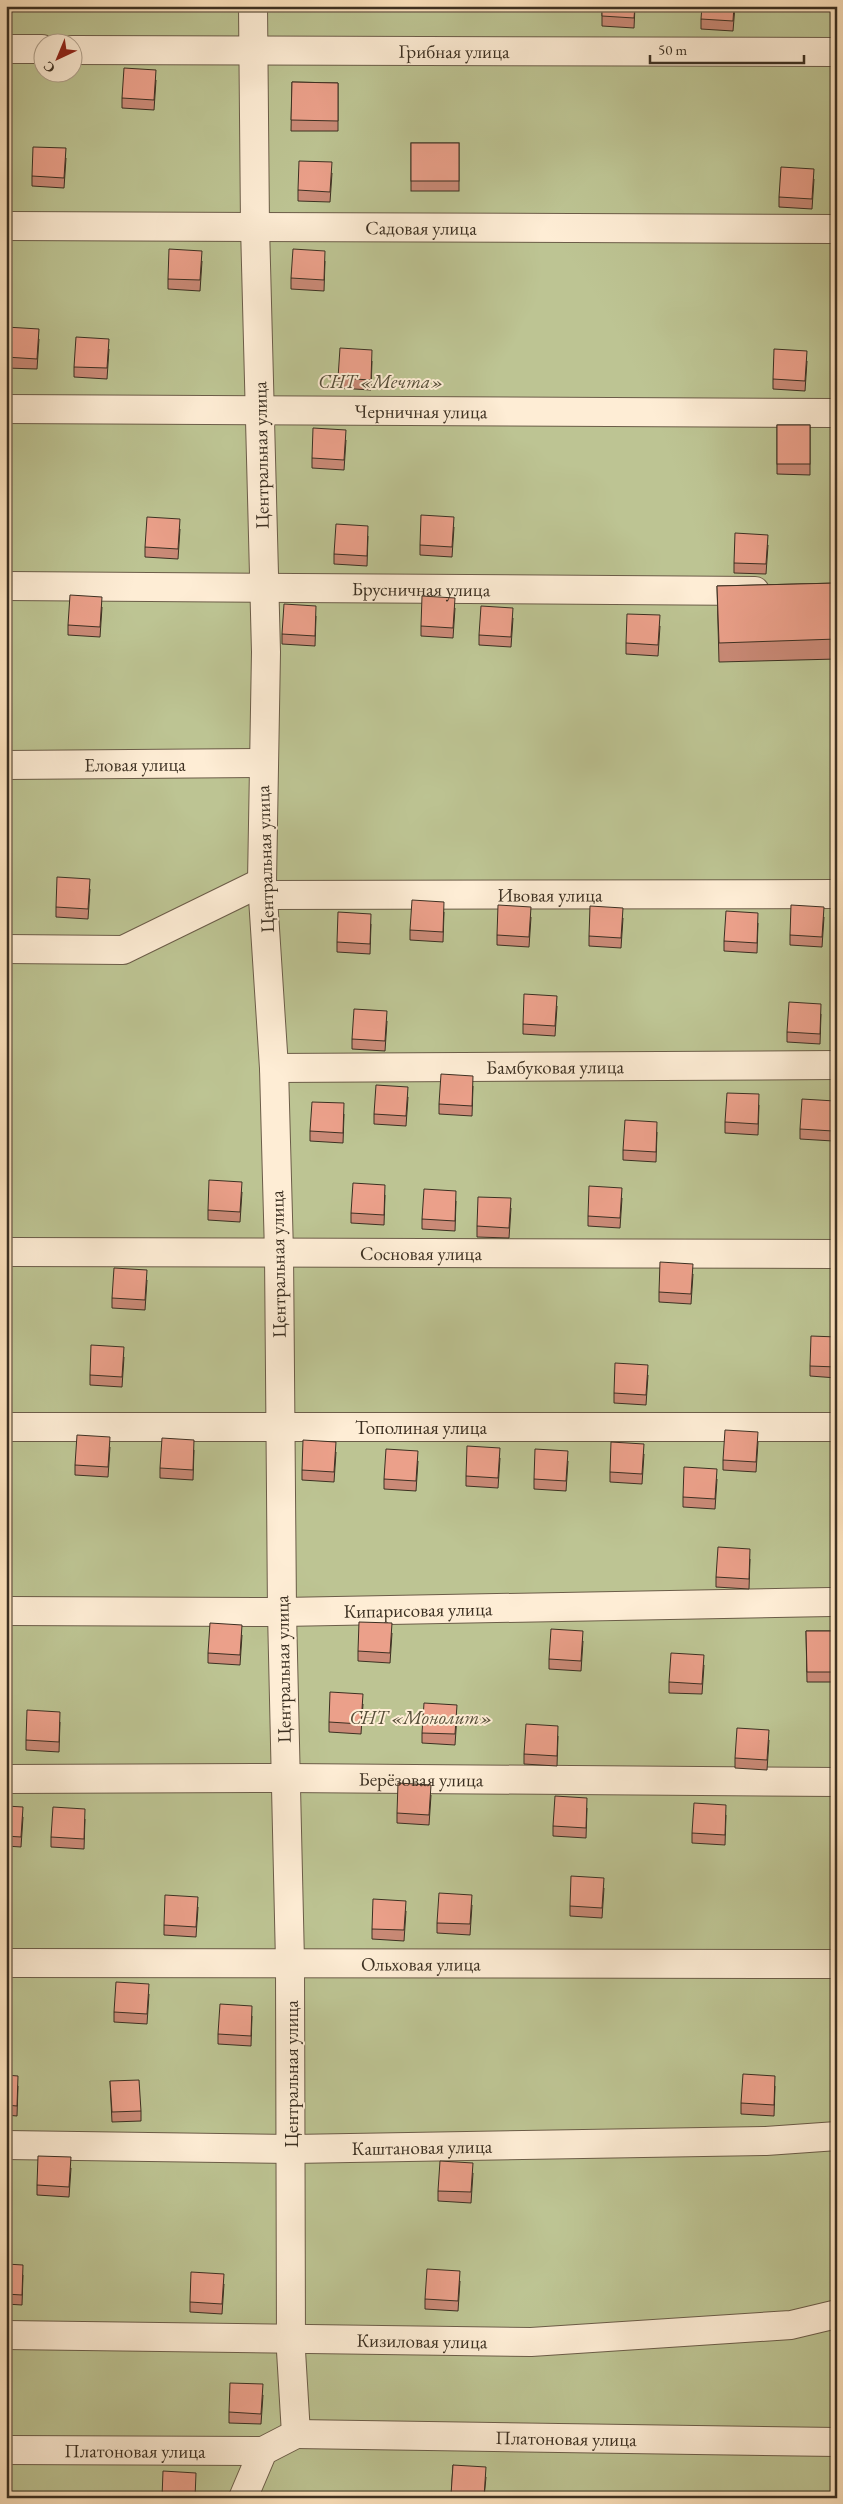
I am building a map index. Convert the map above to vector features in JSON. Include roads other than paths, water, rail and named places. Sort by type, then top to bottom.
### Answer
[{"type":"street","name":"Центральная улица","points":[[254,6],[255,226],[266,652],[262,763],[263,888],[274,1068],[279,1253],[282,1612],[290,1962],[292,2148],[291,2338],[296,2434]]},
{"type":"street","points":[[6,49],[32,50]]},
{"type":"street","name":"Грибная улица","points":[[82,50],[837,52]]},
{"type":"street","name":"Садовая улица","points":[[6,226],[837,229]]},
{"type":"street","name":"Черничная улица","points":[[6,409],[837,413]]},
{"type":"street","name":"Брусничная улица","points":[[6,586],[780,592]]},
{"type":"street","name":"Еловая улица","points":[[6,765],[262,763]]},
{"type":"street","name":"Ивовая улица","points":[[6,949],[122,950],[263,888],[837,894]]},
{"type":"street","name":"Бамбуковая улица","points":[[274,1068],[837,1065]]},
{"type":"street","name":"Сосновая улица","points":[[6,1252],[837,1254]]},
{"type":"street","name":"Тополиная улица","points":[[6,1427],[837,1428]]},
{"type":"street","name":"Кипарисовая улица","points":[[6,1611],[282,1612],[831,1602]]},
{"type":"street","name":"Берёзовая улица","points":[[6,1779],[286,1778],[837,1782]]},
{"type":"street","name":"Ольховая улица","points":[[6,1964],[290,1962],[837,1964]]},
{"type":"street","name":"Каштановая улица","points":[[6,2145],[292,2148],[766,2141],[837,2136]]},
{"type":"street","name":"Кизиловая улица","points":[[6,2335],[531,2342],[791,2326],[837,2314]]},
{"type":"street","points":[[243,2498],[263,2450],[296,2434]]},
{"type":"street","name":"Платоновая улица","points":[[296,2434],[837,2442]]},
{"type":"street","name":"Платоновая улица","points":[[6,2450],[263,2450]]},
{"type":"park label","name":"СНТ «Мечта»","points":[[381,381]]},
{"type":"park label","name":"СНТ «Монолит»","points":[[421,1717]]}]
